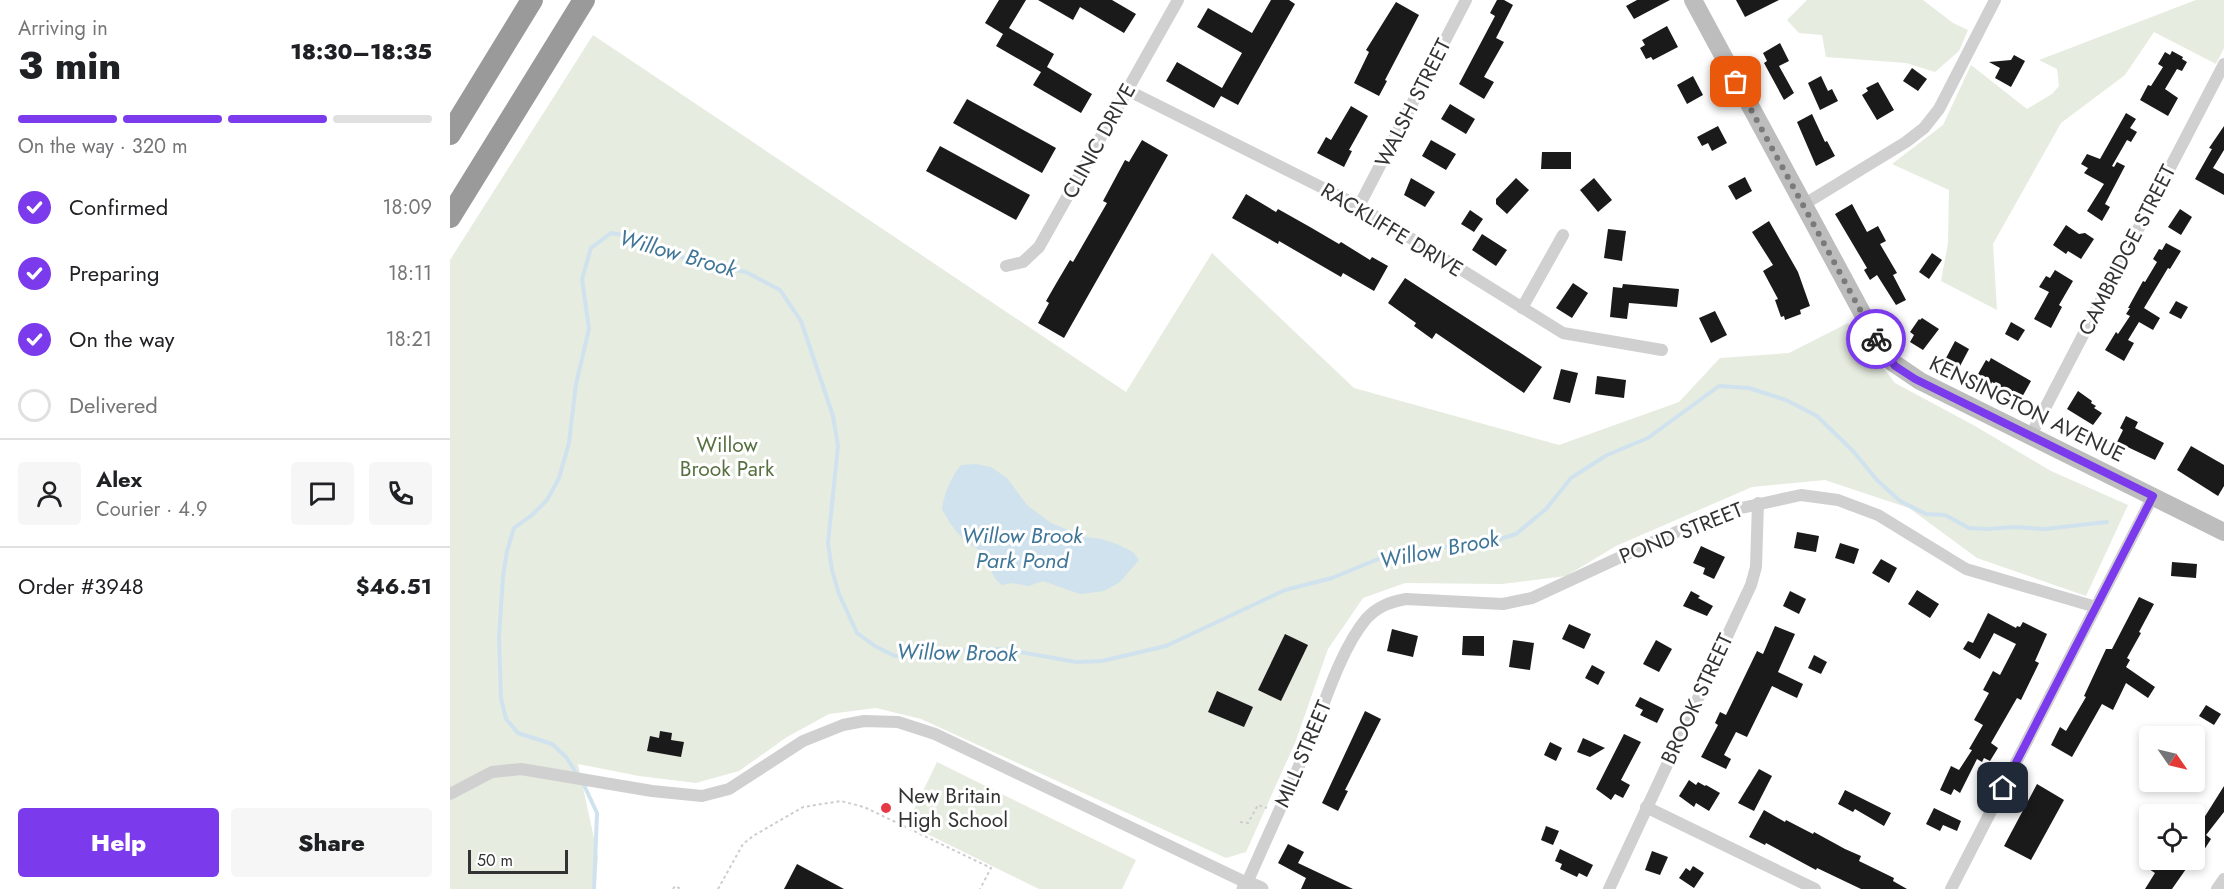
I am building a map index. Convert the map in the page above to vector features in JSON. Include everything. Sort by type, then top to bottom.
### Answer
[{"type":"highway","points":[[450,134],[532,0]]},
{"type":"highway","points":[[450,217],[584,0]]},
{"type":"main road","name":"KENSINGTON AVENUE","points":[[1693,0],[1873,334],[1895,366],[1915,379],[2224,532]]},
{"type":"street","name":"CLINIC DRIVE","points":[[1006,267],[1023,262],[1040,247],[1178,0]]},
{"type":"street","name":"WALSH STREET","points":[[1359,206],[1466,0]]},
{"type":"street","points":[[1803,206],[1906,142],[1924,128],[1939,110],[1995,0]]},
{"type":"street","name":"CAMBRIDGE STREET","points":[[2030,437],[2224,64]]},
{"type":"street","name":"RACKLIFFE DRIVE","points":[[1127,90],[1359,206],[1563,333],[1662,350]]},
{"type":"street","points":[[1522,308],[1563,235]]},
{"type":"street","name":"POND STREET","points":[[1365,620],[1378,608],[1399,600],[1503,604],[1532,598],[1723,512],[1801,495],[1838,500],[1878,515],[1966,569],[2096,606]]},
{"type":"street","points":[[1951,889],[2153,496]]},
{"type":"street","name":"BROOK STREET","points":[[1609,889],[1751,585],[1756,567],[1758,503]]},
{"type":"street","name":"MILL STREET","points":[[1251,887],[1278,813],[1338,671],[1365,620]]},
{"type":"street","points":[[450,794],[492,772],[521,769],[662,793],[702,796],[729,789],[803,741],[843,725],[864,721],[898,722],[935,734],[1251,887]]},
{"type":"street","points":[[1646,807],[1815,889]]},
{"type":"street","points":[[2217,889],[2224,879]]},
{"type":"path","points":[[718,889],[743,844],[753,836],[803,807],[841,801],[864,807],[991,868],[980,889]]},
{"type":"path","points":[[1240,822],[1248,823],[1258,805],[1278,813]]},
{"type":"path","points":[[673,889],[675,886],[681,889]]},
{"type":"green space","points":[[1807,0],[1923,0],[1953,23],[1968,30],[1959,51],[1935,72],[1906,63],[1826,57],[1822,35],[1799,33],[1787,20]]},
{"type":"green space","points":[[2196,0],[2224,0],[2224,48],[2216,64],[2154,32],[2125,75],[2061,123],[1993,244],[1997,310],[1941,281],[1948,243],[1949,190],[1892,164],[1943,125],[1971,65],[2027,109],[2052,94],[2059,86],[2057,69],[2039,60]]},
{"type":"green space","name":"Willow Brook Park","points":[[593,35],[1126,392],[1212,253],[1354,388],[1559,445],[1679,402],[1720,358],[1789,353],[1848,323],[1895,383],[1975,426],[2051,471],[2128,505],[2086,596],[1977,558],[1909,508],[1825,480],[1752,487],[1616,546],[1566,576],[1502,584],[1405,583],[1363,598],[1328,649],[1295,743],[1246,852],[1226,858],[921,719],[876,708],[829,714],[787,737],[739,771],[696,783],[639,776],[578,764],[598,857],[595,889],[450,889],[450,260]]},
{"type":"green space","points":[[937,762],[1136,860],[1122,889],[1039,889],[907,824]]},
{"type":"water","name":"Willow Brook Park Pond","points":[[976,464],[991,467],[1007,478],[1027,505],[1051,523],[1085,537],[1102,539],[1119,545],[1133,552],[1139,560],[1120,582],[1104,591],[1080,594],[1043,581],[1029,586],[1011,583],[1002,585],[994,576],[984,555],[960,536],[942,509],[948,486],[957,470],[961,465]]},
{"type":"building","points":[[999,0],[1026,0],[1009,28],[1054,54],[1047,67],[1092,94],[1081,113],[1033,85],[1041,72],[996,46],[1003,34],[985,23]]},
{"type":"building","points":[[1038,0],[1112,0],[1136,14],[1124,33],[1080,7],[1073,20]]},
{"type":"building","points":[[1271,0],[1289,0],[1295,4],[1238,105],[1221,96],[1214,108],[1166,81],[1177,62],[1222,88],[1242,53],[1197,27],[1208,8],[1252,33]]},
{"type":"building","points":[[1497,0],[1504,0],[1513,5],[1496,38],[1504,42],[1484,77],[1494,82],[1484,99],[1459,84],[1495,16],[1490,13]]},
{"type":"building","points":[[1637,0],[1670,0],[1634,19],[1626,6]]},
{"type":"building","points":[[1736,0],[1779,0],[1745,17]]},
{"type":"building","points":[[1396,2],[1419,15],[1379,96],[1354,83],[1369,52],[1366,50]]},
{"type":"building","points":[[1667,26],[1678,47],[1653,60],[1651,57],[1646,59],[1640,48],[1645,45],[1642,40]]},
{"type":"building","points":[[1780,43],[1789,61],[1779,66],[1794,93],[1784,100],[1764,63],[1767,61],[1763,53]]},
{"type":"building","points":[[2172,51],[2187,62],[2182,71],[2177,69],[2165,89],[2178,98],[2168,116],[2140,100],[2148,85],[2151,86],[2163,67],[2158,64],[2165,52],[2170,55]]},
{"type":"building","points":[[2014,55],[2025,61],[2011,87],[1995,78],[2000,68],[1989,62],[2011,60]]},
{"type":"building","points":[[1912,68],[1927,79],[1918,91],[1903,81]]},
{"type":"building","points":[[1693,76],[1703,95],[1687,104],[1677,85]]},
{"type":"building","points":[[1821,76],[1828,91],[1832,89],[1838,101],[1820,110],[1808,83]]},
{"type":"building","points":[[1878,82],[1894,110],[1877,120],[1862,95],[1868,91],[1866,88]]},
{"type":"building","points":[[967,99],[1056,148],[1042,173],[953,123]]},
{"type":"building","points":[[1450,104],[1475,119],[1466,134],[1441,119]]},
{"type":"building","points":[[1351,106],[1368,116],[1349,150],[1352,151],[1344,167],[1317,153],[1326,137],[1331,140]]},
{"type":"building","points":[[2126,113],[2136,119],[2130,128],[2137,132],[2131,142],[2127,140],[2112,166],[2114,167],[2117,162],[2125,166],[2105,204],[2110,207],[2102,221],[2087,211],[2104,184],[2084,173],[2088,168],[2081,164],[2087,154],[2100,159]]},
{"type":"building","points":[[1812,114],[1825,142],[1827,141],[1835,156],[1816,166],[1797,122]]},
{"type":"building","points":[[1718,126],[1727,143],[1712,151],[1708,143],[1702,146],[1697,137]]},
{"type":"building","points":[[2224,126],[2224,150],[2213,168],[2224,174],[2224,195],[2195,179],[2212,149],[2209,148]]},
{"type":"building","points":[[1142,140],[1168,155],[1064,338],[1038,323],[1049,303],[1046,301],[1070,260],[1073,262],[1107,203],[1103,201],[1125,160],[1129,162]]},
{"type":"building","points":[[1431,140],[1456,154],[1446,170],[1422,156]]},
{"type":"building","points":[[940,146],[1030,195],[1016,220],[926,171]]},
{"type":"building","points":[[1542,152],[1571,152],[1571,169],[1541,169]]},
{"type":"building","points":[[1745,177],[1752,191],[1736,200],[1728,186]]},
{"type":"building","points":[[1411,178],[1435,192],[1425,207],[1404,195]]},
{"type":"building","points":[[1516,178],[1529,190],[1507,214],[1496,204],[1496,199]]},
{"type":"building","points":[[1594,178],[1612,200],[1598,212],[1580,190]]},
{"type":"building","points":[[1246,194],[1276,212],[1278,209],[1339,244],[1341,242],[1370,260],[1372,257],[1388,266],[1374,291],[1343,273],[1341,277],[1279,241],[1278,244],[1232,218]]},
{"type":"building","points":[[1852,204],[1867,232],[1878,226],[1886,241],[1880,244],[1897,273],[1893,275],[1906,300],[1896,305],[1877,275],[1870,280],[1864,270],[1867,268],[1835,214]]},
{"type":"building","points":[[2180,209],[2192,217],[2181,235],[2168,227]]},
{"type":"building","points":[[1470,210],[1483,219],[1474,232],[1461,224]]},
{"type":"building","points":[[1769,221],[1798,272],[1810,306],[1800,310],[1801,314],[1785,320],[1784,316],[1781,317],[1775,300],[1778,299],[1763,271],[1773,265],[1752,232]]},
{"type":"building","points":[[2066,225],[2079,234],[2085,233],[2094,239],[2081,259],[2068,251],[2066,254],[2053,245]]},
{"type":"building","points":[[1608,229],[1626,231],[1622,261],[1604,258]]},
{"type":"building","points":[[1482,234],[1507,250],[1496,266],[1472,250]]},
{"type":"building","points":[[2166,243],[2181,251],[2144,308],[2160,318],[2153,330],[2139,322],[2128,340],[2134,343],[2124,361],[2105,350],[2116,332],[2118,334],[2130,316],[2126,314],[2130,308],[2128,308],[2157,262],[2153,259]]},
{"type":"building","points":[[1932,253],[1942,260],[1929,279],[1919,272]]},
{"type":"building","points":[[2055,270],[2073,281],[2059,305],[2062,307],[2051,328],[2034,319],[2049,292],[2039,287],[2046,276],[2050,278]]},
{"type":"building","points":[[1405,278],[1542,367],[1524,393],[1436,333],[1432,339],[1414,326],[1416,323],[1388,303]]},
{"type":"building","points":[[1573,283],[1588,293],[1572,318],[1556,308]]},
{"type":"building","points":[[1623,284],[1679,289],[1677,307],[1629,303],[1627,319],[1610,317],[1613,287],[1622,288]]},
{"type":"building","points":[[2176,301],[2188,307],[2181,319],[2169,313]]},
{"type":"building","points":[[1715,311],[1727,335],[1711,343],[1699,318]]},
{"type":"building","points":[[1922,318],[1939,329],[1923,350],[1910,342],[1914,335],[1910,332]]},
{"type":"building","points":[[2011,322],[2025,330],[2018,341],[2005,334]]},
{"type":"building","points":[[1955,341],[1969,349],[1959,368],[1945,360]]},
{"type":"building","points":[[1991,358],[2031,381],[2021,399],[1992,382],[1991,384],[1980,378],[1978,374],[1986,360],[1989,362]]},
{"type":"building","points":[[1561,369],[1578,373],[1570,403],[1553,399]]},
{"type":"building","points":[[1597,376],[1626,380],[1624,398],[1595,394]]},
{"type":"building","points":[[2078,391],[2092,401],[2091,403],[2096,406],[2094,408],[2102,413],[2093,425],[2067,409]]},
{"type":"building","points":[[2126,416],[2138,422],[2135,428],[2164,443],[2155,460],[2117,442]]},
{"type":"building","points":[[2191,446],[2224,465],[2224,486],[2218,496],[2177,470]]},
{"type":"building","points":[[1797,532],[1819,536],[1816,552],[1794,548]]},
{"type":"building","points":[[1840,543],[1859,549],[1854,564],[1835,558]]},
{"type":"building","points":[[1701,546],[1725,557],[1714,579],[1703,574],[1705,568],[1693,563]]},
{"type":"building","points":[[1881,559],[1897,568],[1889,583],[1872,573]]},
{"type":"building","points":[[2172,562],[2197,564],[2196,578],[2171,576]]},
{"type":"building","points":[[1917,590],[1939,604],[1930,618],[1908,604]]},
{"type":"building","points":[[1691,591],[1700,596],[1698,598],[1713,606],[1707,616],[1683,606]]},
{"type":"building","points":[[1790,591],[1806,599],[1799,614],[1783,606]]},
{"type":"building","points":[[2139,597],[2154,604],[2127,658],[2130,660],[2126,667],[2155,687],[2148,698],[2126,683],[2113,710],[2102,704],[2072,757],[2051,745],[2060,727],[2066,731],[2086,697],[2084,696],[2106,649],[2112,649]]},
{"type":"building","points":[[1988,613],[2016,628],[2020,627],[2023,622],[2047,634],[2035,661],[2039,663],[2021,700],[2017,698],[1991,743],[1998,748],[1990,761],[1984,758],[1982,762],[1977,759],[1960,793],[1954,789],[1951,795],[1940,790],[1951,766],[1959,770],[1972,750],[1969,749],[1983,725],[1974,720],[1989,693],[1983,690],[1993,671],[2000,675],[2016,644],[1994,633],[1980,659],[1963,649],[1968,641],[1973,643]]},
{"type":"building","points":[[1569,624],[1591,634],[1584,649],[1562,639]]},
{"type":"building","points":[[1775,626],[1795,634],[1778,672],[1803,684],[1797,698],[1772,686],[1747,737],[1736,732],[1724,755],[1731,759],[1726,769],[1701,757],[1718,725],[1715,723],[1720,712],[1726,715],[1757,651],[1763,654]]},
{"type":"building","points":[[1392,629],[1418,636],[1413,657],[1387,651]]},
{"type":"building","points":[[1285,634],[1308,645],[1281,701],[1258,690]]},
{"type":"building","points":[[1463,636],[1484,636],[1484,656],[1462,655]]},
{"type":"building","points":[[1513,640],[1534,643],[1530,670],[1509,667]]},
{"type":"building","points":[[1656,640],[1672,649],[1659,672],[1643,664]]},
{"type":"building","points":[[1814,655],[1827,662],[1821,674],[1808,668]]},
{"type":"building","points":[[1592,665],[1605,672],[1598,685],[1585,678]]},
{"type":"building","points":[[1217,691],[1253,707],[1244,727],[1208,712]]},
{"type":"building","points":[[1640,697],[1664,709],[1657,723],[1640,715],[1643,710],[1635,706]]},
{"type":"building","points":[[2206,705],[2221,714],[2214,725],[2199,716]]},
{"type":"building","points":[[1365,711],[1381,719],[1345,790],[1348,791],[1338,811],[1322,803]]},
{"type":"building","points":[[660,731],[672,733],[671,740],[684,742],[681,757],[647,751],[650,736],[659,738]]},
{"type":"building","points":[[1624,734],[1641,742],[1621,780],[1630,785],[1623,798],[1615,794],[1611,800],[1596,789]]},
{"type":"building","points":[[1583,738],[1605,748],[1590,757],[1577,752]]},
{"type":"building","points":[[1550,742],[1562,748],[1556,761],[1544,755]]},
{"type":"building","points":[[1759,769],[1772,776],[1754,811],[1738,803]]},
{"type":"building","points":[[1689,780],[1696,785],[1698,782],[1706,785],[1720,793],[1709,811],[1696,803],[1694,807],[1679,796]]},
{"type":"building","points":[[2037,784],[2064,800],[2031,860],[2004,846]]},
{"type":"building","points":[[2224,786],[2224,812],[2206,835],[2211,839],[2205,848],[2205,816]]},
{"type":"building","points":[[1845,790],[1891,813],[1884,826],[1855,809],[1853,812],[1838,804]]},
{"type":"building","points":[[1934,808],[1961,821],[1957,831],[1943,825],[1940,831],[1926,824]]},
{"type":"building","points":[[1764,810],[1785,822],[1786,820],[1813,834],[1814,832],[1861,856],[1859,861],[1894,878],[1893,881],[1907,889],[1861,889],[1749,837]]},
{"type":"building","points":[[1546,826],[1559,831],[1553,845],[1541,840]]},
{"type":"building","points":[[1288,844],[1304,852],[1298,863],[1353,889],[1301,889],[1306,878],[1278,863]]},
{"type":"building","points":[[1560,849],[1593,865],[1587,877],[1579,873],[1577,877],[1560,869],[1562,864],[1555,861]]},
{"type":"building","points":[[1652,851],[1668,857],[1660,875],[1645,870]]},
{"type":"building","points":[[797,864],[844,889],[784,889]]},
{"type":"building","points":[[1693,866],[1704,873],[1694,888],[1679,878],[1686,868],[1690,871]]},
{"type":"building","points":[[2150,870],[2185,870],[2172,889],[2145,889],[2155,873]]},
{"type":"waterway","name":"Willow Brook","points":[[577,774],[566,757],[552,744],[518,733],[506,719],[501,698],[499,638],[503,576],[514,528],[547,500],[559,478],[569,443],[576,384],[589,329],[582,279],[591,248],[611,233],[635,237],[659,250],[706,265],[746,272],[780,290],[801,321],[833,416],[838,446],[828,543],[832,570],[839,594],[857,633],[875,646],[895,656],[925,655],[953,650],[1003,649],[1076,662],[1102,661],[1166,646],[1285,590],[1332,578],[1388,555],[1443,547],[1482,545],[1516,534],[1546,509],[1571,478],[1607,455],[1648,438],[1719,386],[1749,388],[1786,400],[1817,416],[1900,501],[1926,514],[1945,515],[1969,528],[1987,529],[2015,527],[2045,529],[2107,522]]},
{"type":"waterway","name":"Willow Brook","points":[[583,783],[597,813],[594,889]]},
{"type":"way so far","points":[[1736,82],[1876,339]]},
{"type":"place","name":"New Britain High School","points":[[886,808]]},
{"type":"route","points":[[1876,339],[1895,366],[1915,379],[2153,496],[2003,788]]}]
